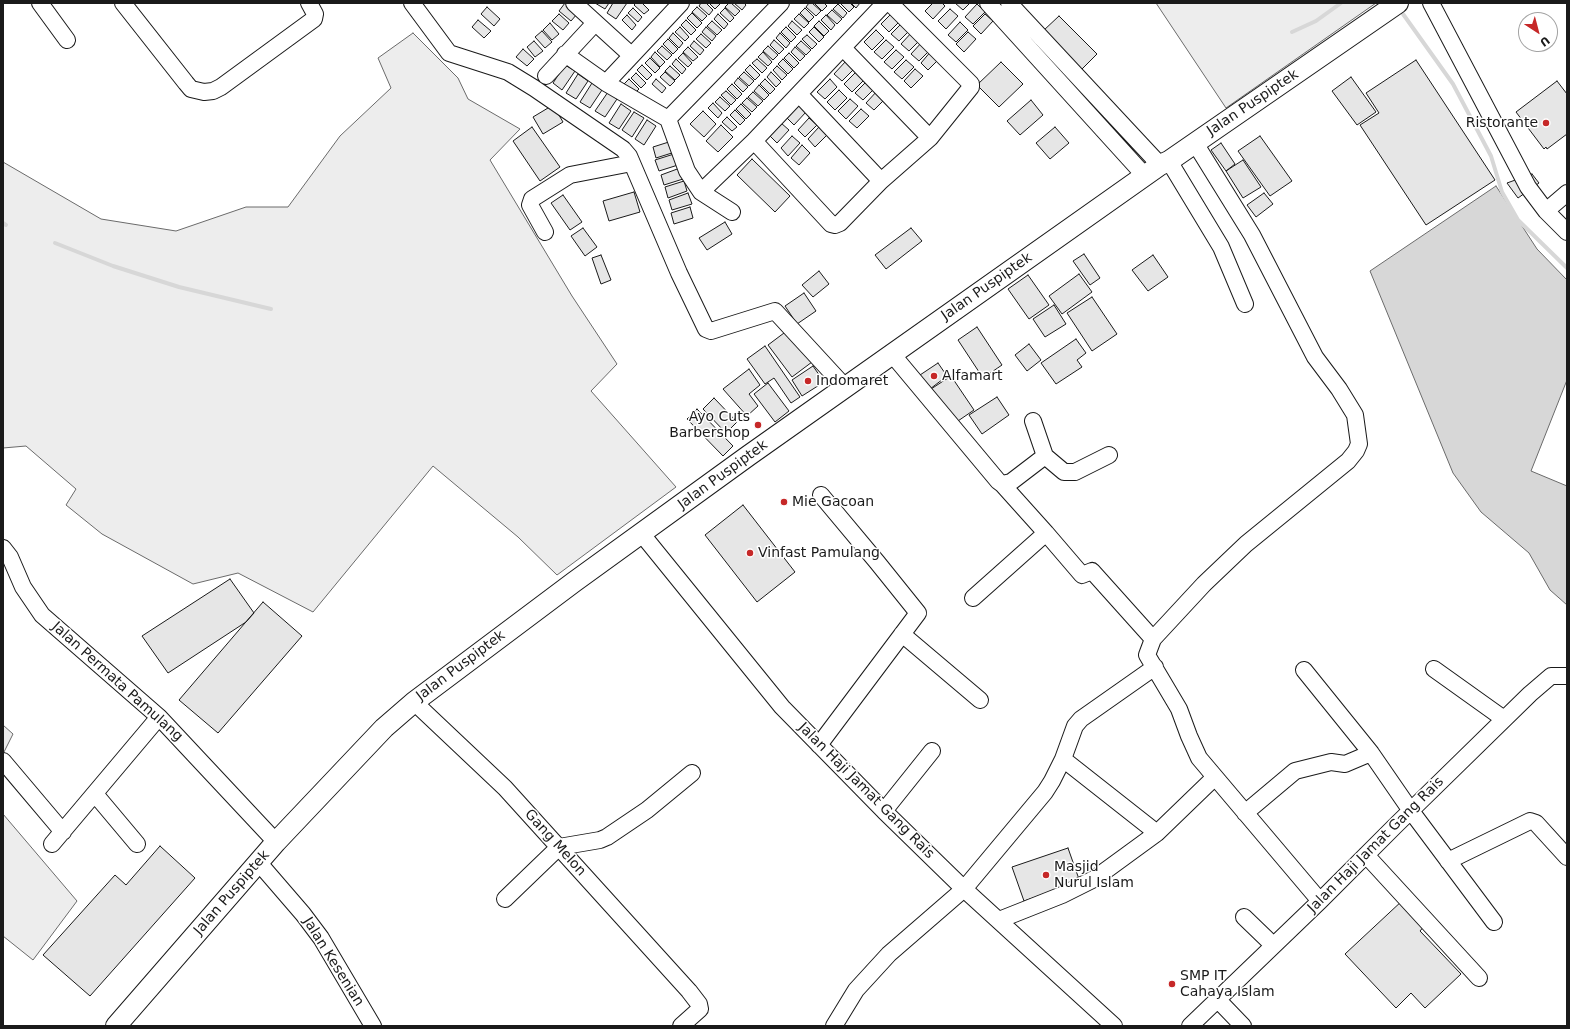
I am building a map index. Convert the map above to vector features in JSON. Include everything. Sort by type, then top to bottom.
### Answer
[{"type":"main road","name":"Jalan Puspiptek","points":[[116,1026],[276,842],[384,728],[414,702],[641,534],[892,354],[1158,167],[1398,3]]},
{"type":"street","points":[[40,3],[67,40]]},
{"type":"street","points":[[123,3],[191,89],[204,92],[213,91],[221,87],[314,19],[315,14],[309,3]]},
{"type":"street","points":[[574,3],[631,55]]},
{"type":"street","points":[[606,83],[681,3]]},
{"type":"street","points":[[668,119],[781,3]]},
{"type":"street","points":[[701,192],[754,141],[885,3]]},
{"type":"street","points":[[754,141],[832,224],[840,223],[881,181],[930,138],[971,87],[971,84],[890,3]]},
{"type":"street","points":[[988,3],[1031,50],[1158,167]]},
{"type":"street","points":[[1009,3],[1158,167],[1222,247],[1244,304]]},
{"type":"street","points":[[1431,3],[1528,187],[1546,211],[1567,232]]},
{"type":"street","points":[[415,4],[450,53],[508,72],[623,149],[629,156],[679,273],[706,329],[711,331],[775,311],[845,388]]},
{"type":"street","points":[[546,76],[595,22]]},
{"type":"street","points":[[1031,50],[1042,39]]},
{"type":"street","points":[[843,48],[930,138]]},
{"type":"street","points":[[565,54],[606,83],[668,119],[688,172],[701,192],[732,212]]},
{"type":"street","points":[[799,94],[881,181]]},
{"type":"street","points":[[1195,142],[1252,235],[1315,356],[1339,389],[1354,415],[1359,444],[1356,451],[1348,461],[1246,544],[1185,603],[1153,639],[1147,654],[1179,709],[1188,736],[1199,758],[1320,901]]},
{"type":"street","points":[[545,232],[530,205],[532,199],[570,175],[632,163]]},
{"type":"street","points":[[1546,211],[1567,193]]},
{"type":"street","points":[[892,354],[989,471],[1046,533],[1082,576],[1092,571],[1153,639]]},
{"type":"street","points":[[1033,421],[1045,456],[1064,472],[1075,472],[1109,455]]},
{"type":"street","points":[[1002,484],[1011,482],[1045,456]]},
{"type":"street","points":[[819,745],[917,614],[917,611],[821,495]]},
{"type":"street","points":[[972,598],[1046,533]]},
{"type":"street","name":"Jalan Haji Jamat Gang Rais","points":[[641,534],[782,707],[884,811],[964,888],[1114,1026]]},
{"type":"street","name":"Jalan Permata Pamulang","points":[[3,548],[10,557],[23,587],[42,615],[159,717],[276,842]]},
{"type":"street","points":[[902,634],[980,700]]},
{"type":"street","points":[[834,1026],[856,990],[889,954],[964,888],[1045,792],[1052,782],[1063,759],[1071,734],[1081,719],[1155,668]]},
{"type":"street","points":[[1434,669],[1504,719]]},
{"type":"street","points":[[1304,670],[1371,753],[1411,811],[1494,922]]},
{"type":"street","name":"Jalan Haji Jamat Gang Rais","points":[[1190,1026],[1320,901],[1547,678],[1567,676]]},
{"type":"street","name":"Gang Melon","points":[[414,702],[505,788],[689,991],[699,1004],[700,1009],[680,1026]]},
{"type":"street","points":[[52,844],[159,717]]},
{"type":"street","points":[[884,811],[932,751]]},
{"type":"street","points":[[1245,813],[1295,771],[1331,762],[1345,764],[1371,753]]},
{"type":"street","points":[[1063,759],[1157,833]]},
{"type":"street","points":[[3,761],[63,832]]},
{"type":"street","points":[[505,899],[559,847],[600,840],[607,837],[647,810],[692,774]]},
{"type":"street","points":[[999,920],[1087,884],[1157,833],[1215,777]]},
{"type":"street","points":[[95,794],[137,844]]},
{"type":"street","points":[[1448,861],[1530,821],[1536,823],[1567,857]]},
{"type":"street","points":[[1366,855],[1479,978]]},
{"type":"street","name":"Jalan Kesenian","points":[[259,863],[303,914],[321,938],[373,1026]]},
{"type":"street","points":[[1244,917],[1273,945]]},
{"type":"street","points":[[1217,999],[1243,1026]]},
{"type":"shaded area","points":[[1156,3],[1376,3],[1226,108]]},
{"type":"shaded area","points":[[413,33],[458,78],[468,99],[520,129],[490,160],[572,296],[617,364],[591,391],[676,487],[557,575],[518,537],[433,466],[313,612],[238,573],[193,584],[102,534],[66,505],[76,489],[26,446],[3,448],[3,162],[101,219],[176,231],[246,207],[288,207],[340,136],[391,88],[378,58]]},
{"type":"shaded area","points":[[1496,186],[1537,249],[1567,280],[1567,380],[1531,471],[1567,486],[1567,605],[1550,590],[1529,553],[1481,512],[1453,473],[1370,271]]},
{"type":"shaded area","points":[[3,725],[13,734],[3,754]]},
{"type":"shaded area","points":[[3,814],[77,901],[33,960],[3,936]]},
{"type":"building","points":[[565,3],[577,14],[571,21],[559,11]]},
{"type":"building","points":[[595,3],[609,3],[605,9]]},
{"type":"building","points":[[613,3],[627,3],[616,19],[607,13]]},
{"type":"building","points":[[636,3],[642,3],[649,10],[644,14],[634,5]]},
{"type":"building","points":[[701,3],[706,3],[713,10],[709,15],[699,6]]},
{"type":"building","points":[[709,3],[719,3],[720,4],[715,9]]},
{"type":"building","points":[[729,3],[740,11],[735,16],[725,7]]},
{"type":"building","points":[[734,3],[744,3],[746,5],[742,10]]},
{"type":"building","points":[[809,3],[812,3],[821,11],[816,16],[806,7]]},
{"type":"building","points":[[814,3],[824,3],[827,6],[822,11]]},
{"type":"building","points":[[840,3],[850,3],[854,7],[849,12]]},
{"type":"building","points":[[851,3],[860,3],[856,8]]},
{"type":"building","points":[[933,3],[942,3],[945,6],[933,19],[925,11]]},
{"type":"building","points":[[955,3],[970,3],[963,10]]},
{"type":"building","points":[[838,4],[847,13],[843,18],[833,9]]},
{"type":"building","points":[[977,4],[985,12],[973,24],[965,17]]},
{"type":"building","points":[[487,7],[500,19],[494,26],[481,14]]},
{"type":"building","points":[[697,7],[707,16],[702,21],[692,12]]},
{"type":"building","points":[[633,8],[642,17],[638,22],[628,13]]},
{"type":"building","points":[[725,8],[734,18],[730,22],[720,13]]},
{"type":"building","points":[[805,8],[814,17],[809,22],[800,13]]},
{"type":"building","points":[[950,9],[958,16],[946,29],[938,21]]},
{"type":"building","points":[[832,10],[842,19],[837,24],[827,15]]},
{"type":"building","points":[[893,12],[901,20],[889,32],[881,24]]},
{"type":"building","points":[[692,13],[702,23],[697,28],[687,18]]},
{"type":"building","points":[[559,14],[569,23],[563,30],[552,21]]},
{"type":"building","points":[[718,14],[728,24],[724,29],[714,19]]},
{"type":"building","points":[[799,14],[809,23],[804,28],[794,19]]},
{"type":"building","points":[[985,14],[993,21],[981,34],[973,26]]},
{"type":"building","points":[[627,15],[636,25],[632,30],[622,20]]},
{"type":"building","points":[[826,15],[835,25],[831,30],[821,20]]},
{"type":"building","points":[[1059,16],[1097,54],[1081,70],[1043,31]]},
{"type":"building","points":[[478,20],[491,31],[484,38],[472,27]]},
{"type":"building","points":[[686,20],[696,30],[691,35],[681,25]]},
{"type":"building","points":[[712,21],[722,30],[717,35],[707,26]]},
{"type":"building","points":[[792,21],[802,30],[797,35],[788,26]]},
{"type":"building","points":[[819,21],[829,31],[824,36],[814,26]]},
{"type":"building","points":[[903,22],[911,29],[899,41],[891,34]]},
{"type":"building","points":[[960,22],[968,30],[956,42],[948,35]]},
{"type":"building","points":[[550,23],[559,34],[552,40],[543,30]]},
{"type":"building","points":[[680,27],[689,37],[685,41],[675,32]]},
{"type":"building","points":[[706,27],[716,36],[712,41],[702,32]]},
{"type":"building","points":[[786,27],[796,37],[791,42],[781,32]]},
{"type":"building","points":[[814,27],[824,37],[819,42],[809,32]]},
{"type":"building","points":[[876,30],[884,38],[872,50],[864,42]]},
{"type":"building","points":[[542,31],[552,42],[545,48],[535,37]]},
{"type":"building","points":[[913,31],[921,39],[909,51],[901,44]]},
{"type":"building","points":[[968,32],[976,39],[964,52],[956,44]]},
{"type":"building","points":[[673,33],[683,43],[679,48],[669,38]]},
{"type":"building","points":[[780,33],[790,43],[786,48],[776,38]]},
{"type":"building","points":[[701,34],[711,43],[706,48],[696,39]]},
{"type":"building","points":[[807,35],[817,44],[812,49],[802,39]]},
{"type":"building","points":[[668,39],[678,49],[673,54],[663,44]]},
{"type":"building","points":[[774,40],[784,49],[779,54],[770,45]]},
{"type":"building","points":[[886,40],[894,47],[882,59],[874,52]]},
{"type":"building","points":[[534,41],[543,51],[535,57],[527,47]]},
{"type":"building","points":[[694,41],[704,50],[700,55],[690,46]]},
{"type":"building","points":[[801,41],[811,50],[806,55],[796,46]]},
{"type":"building","points":[[923,41],[931,49],[919,61],[911,54]]},
{"type":"building","points":[[662,46],[672,55],[667,60],[657,51]]},
{"type":"building","points":[[768,46],[778,55],[773,60],[763,51]]},
{"type":"building","points":[[688,47],[698,57],[693,61],[683,52]]},
{"type":"building","points":[[795,47],[805,56],[800,61],[791,52]]},
{"type":"building","points":[[523,49],[534,59],[527,66],[516,57]]},
{"type":"building","points":[[896,50],[904,57],[892,69],[884,62]]},
{"type":"building","points":[[932,50],[940,58],[928,70],[921,63]]},
{"type":"building","points":[[655,52],[665,62],[660,67],[651,57]]},
{"type":"building","points":[[763,52],[772,62],[768,66],[758,57]]},
{"type":"building","points":[[683,53],[692,63],[688,67],[678,58]]},
{"type":"building","points":[[789,53],[799,63],[794,68],[784,58]]},
{"type":"building","points":[[650,58],[660,68],[655,73],[645,63]]},
{"type":"building","points":[[676,59],[686,69],[682,74],[672,64]]},
{"type":"building","points":[[757,59],[767,68],[762,73],[752,63]]},
{"type":"building","points":[[783,59],[793,69],[788,74],[778,64]]},
{"type":"building","points":[[906,60],[914,67],[902,79],[894,72]]},
{"type":"building","points":[[1416,60],[1495,180],[1426,225],[1360,125],[1379,113],[1366,93]]},
{"type":"building","points":[[846,61],[854,69],[842,81],[834,74]]},
{"type":"building","points":[[1001,62],[1023,84],[999,107],[977,85]]},
{"type":"building","points":[[565,65],[575,71],[562,90],[553,83]]},
{"type":"building","points":[[642,65],[652,75],[647,80],[637,70]]},
{"type":"building","points":[[750,65],[760,75],[755,80],[745,70]]},
{"type":"building","points":[[670,66],[680,75],[675,80],[665,71]]},
{"type":"building","points":[[777,66],[787,75],[782,80],[773,70]]},
{"type":"building","points":[[915,69],[923,76],[911,88],[904,81]]},
{"type":"building","points":[[665,72],[675,81],[670,86],[660,77]]},
{"type":"building","points":[[744,72],[754,81],[749,86],[739,77]]},
{"type":"building","points":[[771,72],[781,82],[776,87],[767,77]]},
{"type":"building","points":[[856,72],[864,80],[852,92],[844,84]]},
{"type":"building","points":[[636,73],[646,83],[641,88],[631,78]]},
{"type":"building","points":[[578,74],[588,81],[576,99],[566,93]]},
{"type":"building","points":[[1351,77],[1376,112],[1357,125],[1332,91]]},
{"type":"building","points":[[738,78],[748,87],[743,92],[734,83]]},
{"type":"building","points":[[629,79],[639,89],[634,94],[624,84]]},
{"type":"building","points":[[656,79],[666,88],[662,93],[652,84]]},
{"type":"building","points":[[765,79],[775,89],[770,94],[760,84]]},
{"type":"building","points":[[830,79],[837,87],[825,99],[817,92]]},
{"type":"building","points":[[867,81],[875,88],[863,100],[855,93]]},
{"type":"building","name":"Ristorante","points":[[1557,81],[1567,94],[1567,134],[1547,149],[1546,147],[1544,149],[1516,112]]},
{"type":"building","points":[[592,83],[602,90],[590,108],[580,102]]},
{"type":"building","points":[[732,84],[742,94],[737,99],[727,89]]},
{"type":"building","points":[[759,85],[769,95],[764,100],[754,91]]},
{"type":"building","points":[[839,90],[847,98],[835,110],[827,102]]},
{"type":"building","points":[[878,90],[886,98],[874,110],[866,103]]},
{"type":"building","points":[[726,91],[736,100],[731,105],[721,95]]},
{"type":"building","points":[[608,92],[617,99],[605,117],[595,111]]},
{"type":"building","points":[[753,92],[763,101],[758,106],[748,97]]},
{"type":"building","points":[[720,97],[730,106],[725,111],[715,102]]},
{"type":"building","points":[[747,98],[757,107],[752,112],[742,103]]},
{"type":"building","points":[[850,99],[858,106],[846,119],[838,111]]},
{"type":"building","points":[[1031,100],[1043,115],[1020,135],[1007,121]]},
{"type":"building","points":[[713,103],[722,113],[718,118],[708,108]]},
{"type":"building","points":[[621,104],[631,111],[619,129],[609,123]]},
{"type":"building","points":[[741,104],[751,114],[746,119],[736,109]]},
{"type":"building","points":[[553,105],[563,122],[543,134],[533,117]]},
{"type":"building","points":[[798,105],[806,112],[794,125],[786,117]]},
{"type":"building","points":[[861,109],[869,116],[857,128],[849,121]]},
{"type":"building","points":[[735,110],[745,120],[740,125],[730,115]]},
{"type":"building","points":[[703,111],[716,124],[704,137],[690,124]]},
{"type":"building","points":[[634,112],[644,118],[632,137],[622,130]]},
{"type":"building","points":[[727,117],[737,127],[732,131],[722,122]]},
{"type":"building","points":[[809,118],[817,125],[805,137],[798,130]]},
{"type":"building","points":[[647,120],[656,126],[644,145],[635,139]]},
{"type":"building","points":[[781,123],[789,130],[777,143],[769,135]]},
{"type":"building","points":[[721,125],[733,137],[718,152],[706,141]]},
{"type":"building","points":[[532,127],[560,167],[540,181],[513,141]]},
{"type":"building","points":[[819,127],[827,135],[815,147],[808,139]]},
{"type":"building","points":[[1055,127],[1069,143],[1050,159],[1036,143]]},
{"type":"building","points":[[792,136],[800,143],[788,156],[781,148]]},
{"type":"building","points":[[1260,136],[1292,181],[1270,196],[1238,151]]},
{"type":"building","points":[[672,141],[675,152],[656,158],[653,147]]},
{"type":"building","points":[[1221,143],[1235,164],[1226,171],[1211,150]]},
{"type":"building","points":[[802,145],[810,153],[799,165],[791,158]]},
{"type":"building","points":[[674,154],[678,165],[659,171],[655,160]]},
{"type":"building","points":[[752,159],[790,196],[775,212],[737,175]]},
{"type":"building","points":[[1243,160],[1261,187],[1243,198],[1226,171]]},
{"type":"building","points":[[680,168],[683,179],[664,185],[661,175]]},
{"type":"building","points":[[1532,174],[1539,183],[1518,198],[1507,183]]},
{"type":"building","points":[[684,181],[687,191],[668,198],[665,187]]},
{"type":"building","points":[[634,192],[640,212],[609,221],[603,201]]},
{"type":"building","points":[[688,193],[692,204],[672,210],[669,200]]},
{"type":"building","points":[[1264,193],[1273,204],[1256,217],[1247,205]]},
{"type":"building","points":[[563,195],[582,222],[570,230],[551,203]]},
{"type":"building","points":[[690,207],[693,218],[674,224],[671,213]]},
{"type":"building","points":[[725,222],[732,234],[707,250],[699,238]]},
{"type":"building","points":[[583,228],[597,247],[585,256],[571,236]]},
{"type":"building","points":[[911,228],[922,241],[886,269],[875,255]]},
{"type":"building","points":[[1084,254],[1100,278],[1090,285],[1073,261]]},
{"type":"building","points":[[601,255],[611,280],[601,284],[592,258]]},
{"type":"building","points":[[1153,255],[1168,277],[1148,291],[1132,270]]},
{"type":"building","points":[[819,271],[829,284],[813,297],[802,285]]},
{"type":"building","points":[[1079,274],[1092,292],[1062,314],[1049,296]]},
{"type":"building","points":[[1028,275],[1049,305],[1029,319],[1008,289]]},
{"type":"building","points":[[804,293],[816,311],[797,324],[785,306]]},
{"type":"building","points":[[1092,297],[1117,334],[1092,351],[1067,313]]},
{"type":"building","points":[[1054,305],[1066,324],[1045,337],[1033,319]]},
{"type":"building","points":[[977,327],[1002,365],[983,378],[958,340]]},
{"type":"building","points":[[788,330],[812,362],[792,377],[768,345]]},
{"type":"building","points":[[1076,339],[1086,353],[1077,360],[1082,367],[1056,384],[1041,363]]},
{"type":"building","points":[[1029,344],[1041,360],[1027,371],[1015,355]]},
{"type":"building","points":[[765,346],[800,397],[791,403],[774,378],[765,384],[747,359]]},
{"type":"building","points":[[938,363],[947,376],[930,389],[920,375]]},
{"type":"building","points":[[813,366],[824,382],[802,396],[792,380]]},
{"type":"building","points":[[749,369],[760,385],[749,394],[758,406],[747,416],[723,389]]},
{"type":"building","points":[[951,376],[974,410],[955,423],[931,389]]},
{"type":"building","points":[[768,383],[789,411],[775,422],[754,394]]},
{"type":"building","points":[[997,397],[1009,415],[982,434],[969,415]]},
{"type":"building","points":[[714,398],[737,422],[726,433],[703,409]]},
{"type":"building","points":[[697,409],[733,446],[723,456],[687,419]]},
{"type":"building","name":"Vinfast Pamulang","points":[[743,505],[795,572],[757,602],[705,535]]},
{"type":"building","points":[[230,579],[254,613],[246,622],[168,673],[142,636]]},
{"type":"building","points":[[263,602],[302,636],[218,733],[179,700]]},
{"type":"building","points":[[160,846],[195,878],[90,996],[43,955],[115,875],[126,885]]},
{"type":"building","name":"Masjid Nurul Islam","points":[[1068,848],[1080,882],[1024,901],[1012,867]]},
{"type":"building","points":[[1403,900],[1426,924],[1420,931],[1461,974],[1425,1008],[1411,993],[1396,1008],[1345,954]]},
{"type":"waterway","points":[[1292,32],[1316,21],[1341,3]]},
{"type":"waterway","points":[[1403,14],[1453,84],[1491,156],[1502,192],[1518,220],[1567,268]]},
{"type":"waterway","points":[[55,243],[113,266],[179,287],[271,309]]},
{"type":"place","name":"Ristorante","points":[[1546,123]]},
{"type":"place","name":"Alfamart","points":[[934,376]]},
{"type":"place","name":"Indomaret","points":[[808,381]]},
{"type":"place","name":"Ayo Cuts Barbershop","points":[[758,425]]},
{"type":"place","name":"Mie Gacoan","points":[[784,502]]},
{"type":"place","name":"Vinfast Pamulang","points":[[750,553]]},
{"type":"place","name":"Masjid Nurul Islam","points":[[1046,875]]},
{"type":"place","name":"SMP IT Cahaya Islam","points":[[1172,984]]}]
